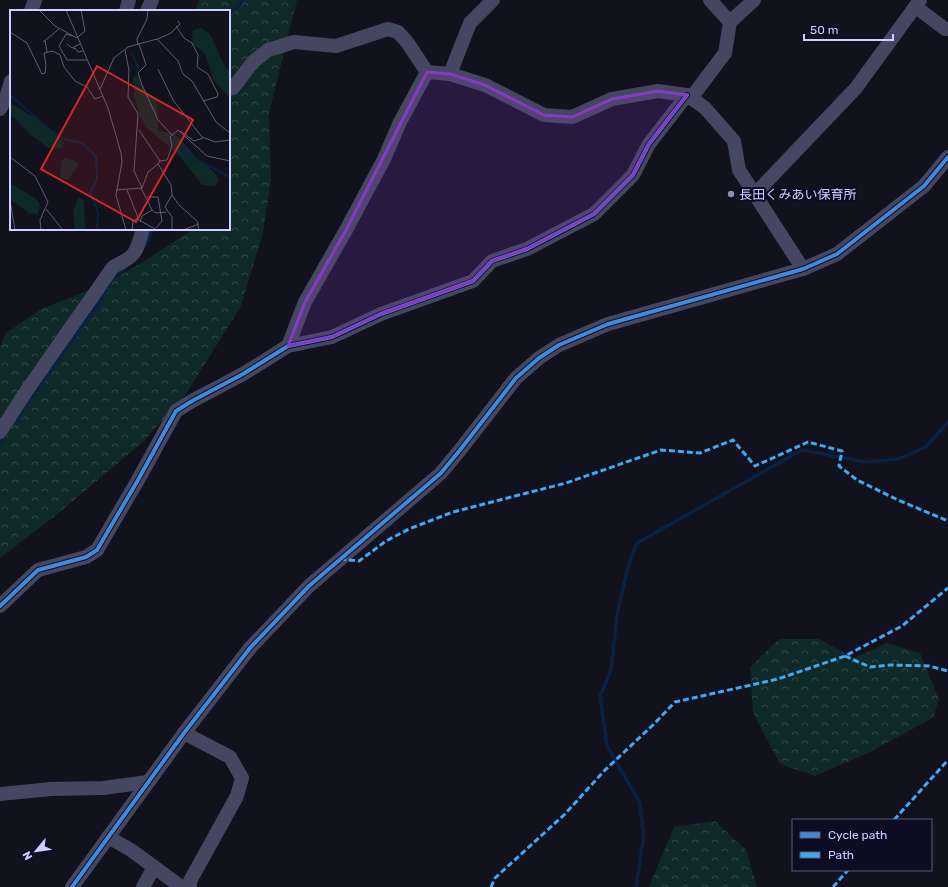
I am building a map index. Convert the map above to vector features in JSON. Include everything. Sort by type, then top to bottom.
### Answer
[{"type":"street","points":[[31,10],[35,0]]},
{"type":"street","points":[[126,10],[128,0]]},
{"type":"street","points":[[147,10],[152,0]]},
{"type":"street","points":[[450,74],[470,23],[494,0]]},
{"type":"street","points":[[710,0],[730,22]]},
{"type":"street","points":[[0,606],[38,570],[86,558],[97,550],[176,411],[243,374],[288,346],[332,337],[380,314],[473,281],[492,261],[527,250],[594,214],[633,175],[649,144],[725,53],[730,22],[754,0]]},
{"type":"street","points":[[755,194],[856,88],[918,3],[945,29],[948,29]]},
{"type":"street","points":[[230,89],[233,88],[253,62],[268,50],[294,42],[336,46],[388,29],[398,32],[408,42],[427,72]]},
{"type":"street","points":[[427,72],[450,74],[485,85],[544,115],[572,117],[612,99],[658,91],[689,96],[705,108],[734,141],[739,170],[803,269]]},
{"type":"street","points":[[288,346],[305,302],[350,224],[384,159],[400,122],[427,72]]},
{"type":"street","points":[[0,109],[10,84]]},
{"type":"street","points":[[72,887],[184,733],[250,648],[309,586],[441,473],[516,378],[539,358],[559,345],[608,324],[803,269],[836,254],[924,186],[948,157]]},
{"type":"street","points":[[0,432],[27,390],[113,267],[129,259],[137,248],[143,230]]},
{"type":"street","points":[[184,733],[230,757],[242,778],[237,796],[190,881],[190,887]]},
{"type":"street","points":[[0,794],[103,788],[148,782]]},
{"type":"street","points":[[108,837],[132,850],[181,887]]},
{"type":"street","points":[[143,887],[154,867]]},
{"type":"highlighted area","points":[[427,72],[450,74],[485,85],[544,115],[572,117],[612,99],[658,91],[687,95],[649,144],[633,175],[594,214],[527,249],[492,261],[473,281],[381,314],[332,337],[288,346],[305,302],[346,230]]},
{"type":"green space","points":[[199,0],[297,0],[269,113],[271,180],[263,233],[241,306],[187,393],[143,442],[60,512],[0,558],[0,347],[6,333],[43,308],[104,285],[191,230],[230,230],[230,10],[195,10]]},
{"type":"green space","points":[[779,639],[819,639],[854,658],[887,643],[920,653],[939,699],[933,718],[868,753],[815,776],[780,764],[753,713],[750,667]]},
{"type":"green space","points":[[715,821],[746,850],[757,887],[649,887],[674,827]]},
{"type":"waterway","points":[[230,14],[243,0]]},
{"type":"waterway","points":[[145,245],[152,230]]},
{"type":"waterway","points":[[14,422],[102,299],[113,277],[126,268]]},
{"type":"waterway","points":[[636,887],[644,834],[639,801],[607,746],[600,696],[611,670],[617,615],[629,563],[637,543],[802,450],[866,462],[898,459],[926,447],[948,422]]},
{"type":"waterway","points":[[0,443],[5,436]]},
{"type":"marked path","points":[[340,559],[359,561],[386,541],[409,529],[453,512],[566,483],[661,450],[700,453],[733,440],[755,466],[808,442],[842,451],[839,466],[857,480],[898,500],[948,521]]},
{"type":"marked path","points":[[491,887],[495,878],[565,814],[604,771],[675,702],[778,679],[845,656],[902,626],[948,588]]},
{"type":"marked path","points":[[845,656],[870,667],[891,665],[929,666],[948,671]]},
{"type":"marked path","points":[[895,819],[948,760]]},
{"type":"marked path","points":[[833,887],[847,871]]},
{"type":"cycle path","points":[[0,606],[38,570],[86,557],[97,550],[176,411],[243,374],[288,346],[332,337],[381,314],[473,281],[492,261],[527,249],[594,214],[633,175],[649,144],[687,95]]},
{"type":"cycle path","points":[[72,887],[184,733],[250,648],[309,586],[441,473],[516,378],[539,358],[559,345],[608,324],[803,269],[837,254],[924,186],[948,157]]},
{"type":"place","name":"長田くみあい保育所","points":[[731,194]]}]
